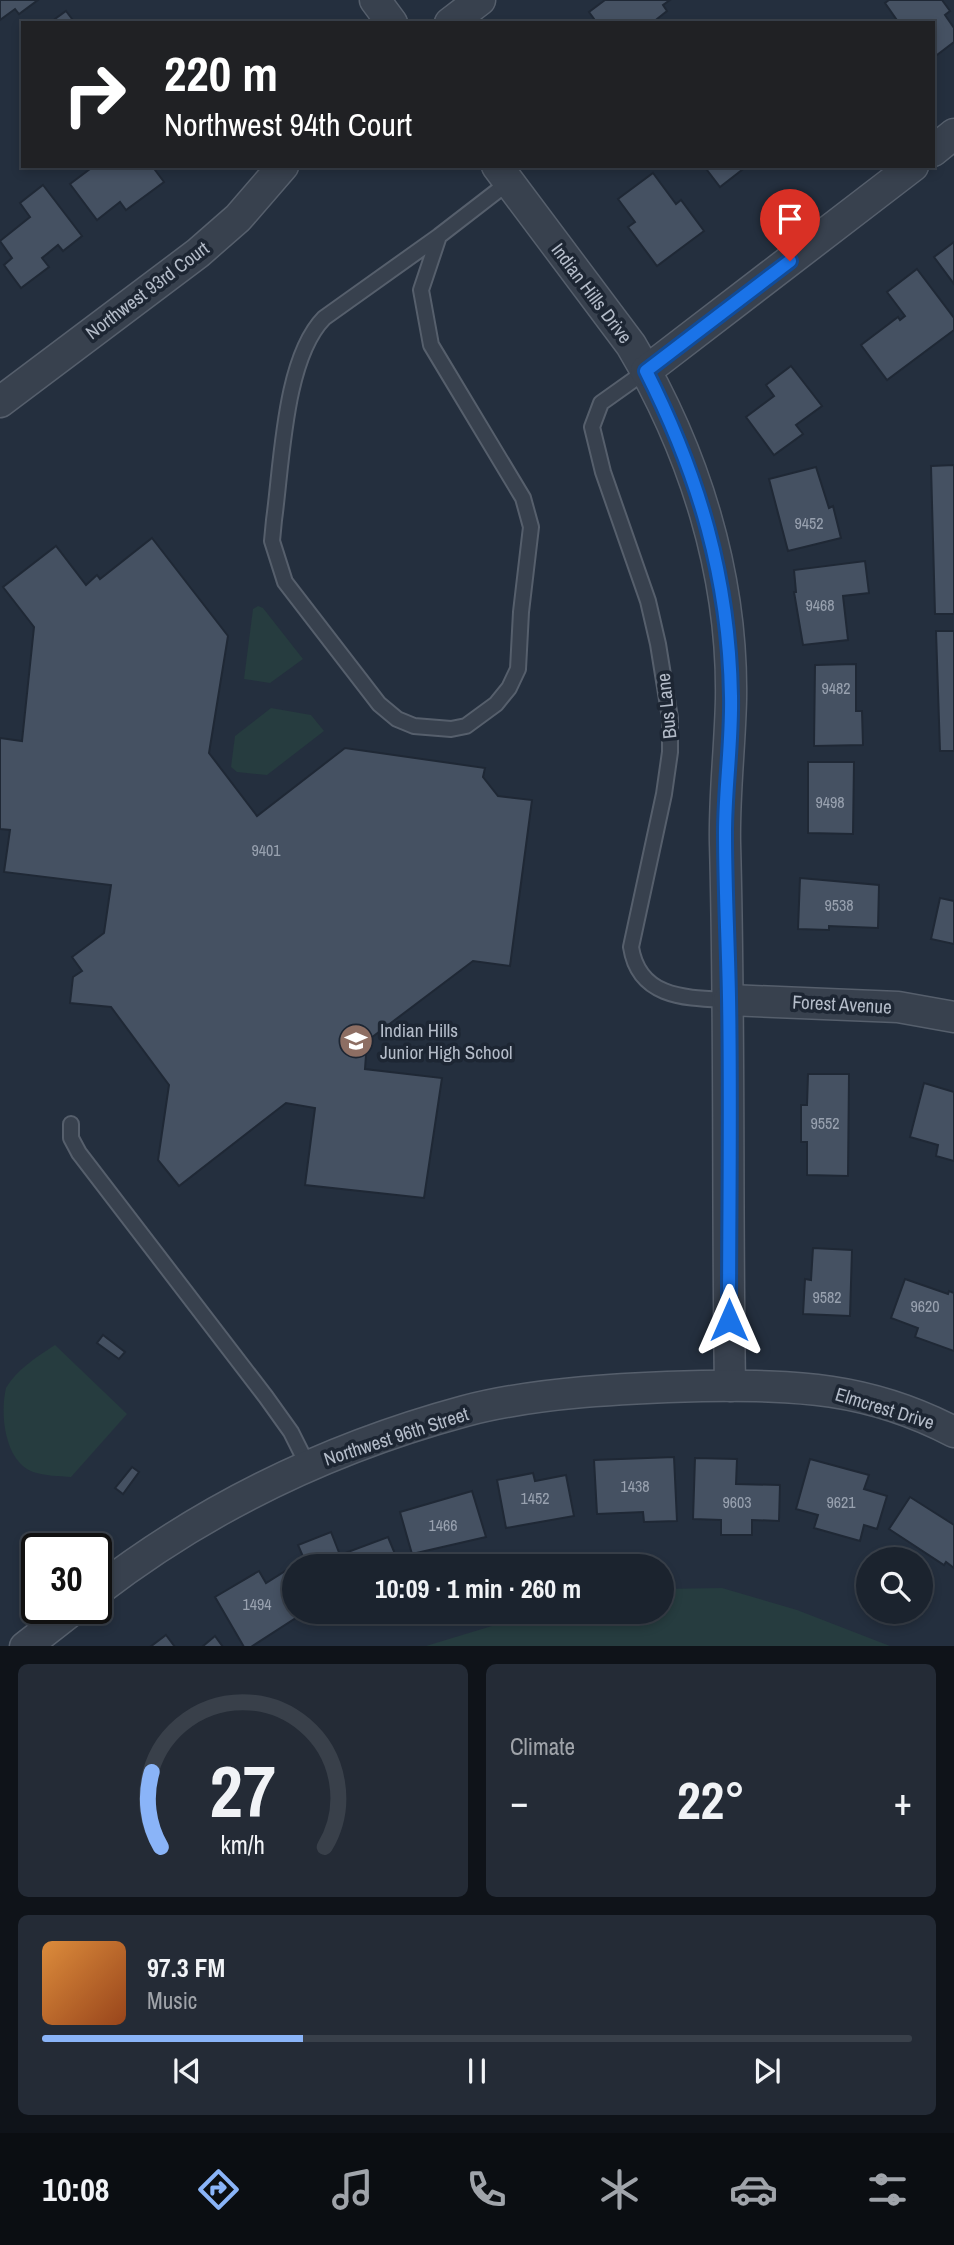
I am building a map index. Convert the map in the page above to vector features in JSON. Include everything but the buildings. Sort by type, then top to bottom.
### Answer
[{"type":"street","points":[[374,0],[390,21]]},
{"type":"street","points":[[453,21],[480,0]]},
{"type":"street","points":[[935,149],[954,134]]},
{"type":"street","name":"Northwest 93rd Court","points":[[0,402],[198,253],[238,218],[281,168]]},
{"type":"street","points":[[646,371],[909,168]]},
{"type":"street","name":"Indian Hills Drive","points":[[503,174],[631,345],[646,371],[673,425],[698,490],[716,558],[727,627],[731,697],[725,832],[729,1000],[730,1386]]},
{"type":"street","name":"Forest Avenue","points":[[729,1000],[898,1007],[954,1017]]},
{"type":"street","name":"Elmcrest Drive","points":[[730,1386],[814,1388],[854,1394],[930,1419],[954,1432]]},
{"type":"street","name":"Northwest 96th Street","points":[[112,1581],[174,1536],[275,1480],[380,1437],[467,1411],[558,1396],[628,1388],[730,1386]]},
{"type":"street","points":[[26,1646],[54,1624]]},
{"type":"lane","points":[[439,236],[421,290],[430,345],[523,498],[531,527],[518,669],[509,688],[496,704],[466,726],[452,729],[414,726],[397,719],[379,704],[285,582],[272,541],[293,378],[311,331],[390,268],[439,236],[503,174]]},
{"type":"lane","name":"Bus Lane","points":[[646,371],[601,403],[592,426],[603,472],[648,601],[670,718],[670,752],[664,794],[631,947],[633,963],[660,991],[691,998],[729,1000]]},
{"type":"lane","points":[[71,1124],[71,1138],[79,1153],[272,1406],[291,1432],[308,1466]]},
{"type":"green space","points":[[258,606],[263,608],[303,659],[270,683],[244,679],[253,609]]},
{"type":"green space","points":[[271,708],[311,715],[324,731],[267,775],[237,772],[231,767],[235,736]]},
{"type":"green space","points":[[55,1345],[127,1414],[71,1477],[33,1472],[23,1466],[10,1447],[4,1423],[6,1388],[22,1369]]},
{"type":"green space","points":[[722,1588],[797,1610],[890,1646],[426,1646],[498,1624],[674,1624],[674,1589]]},
{"type":"place","name":"Indian Hills Junior High School","points":[[356,1041]]},
{"type":"route","points":[[729,1320],[729,1000],[725,832],[731,697],[727,627],[716,558],[698,490],[673,425],[646,371],[790,261]]}]
